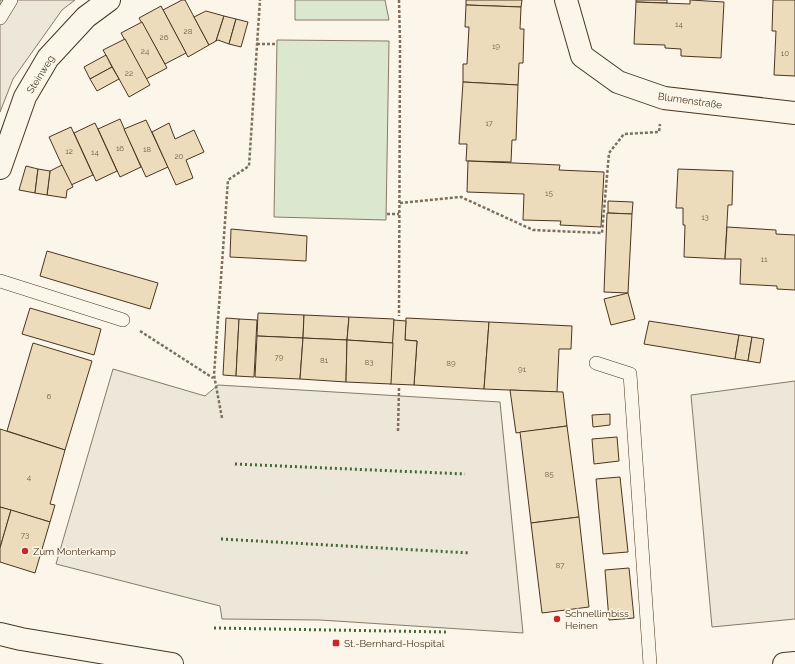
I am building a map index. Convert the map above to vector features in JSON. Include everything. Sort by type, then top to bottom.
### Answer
[{"type":"street","name":"Steinweg","points":[[1,161],[25,97],[48,58],[86,17],[109,0]]},
{"type":"street","name":"Blumenstraße","points":[[566,0],[582,56],[618,82],[664,98],[795,113]]},
{"type":"street","points":[[0,634],[21,639],[172,664]]},
{"type":"street","points":[[784,664],[795,663]]},
{"type":"lane","points":[[0,18],[11,0]]},
{"type":"lane","points":[[0,281],[123,320]]},
{"type":"lane","points":[[596,363],[630,374],[650,664]]},
{"type":"path","points":[[222,418],[214,379],[228,180],[249,166],[260,0]]},
{"type":"path","points":[[399,0],[399,316]]},
{"type":"path","points":[[257,44],[276,44]]},
{"type":"path","points":[[400,203],[461,197],[533,230],[602,233],[609,153],[624,134],[659,132],[664,98]]},
{"type":"path","points":[[387,214],[399,214]]},
{"type":"path","points":[[123,320],[214,379]]},
{"type":"path","points":[[398,432],[399,388]]},
{"type":"green space","points":[[295,0],[385,0],[389,20],[295,20]]},
{"type":"green space","points":[[277,40],[389,41],[386,220],[274,217]]},
{"type":"shaded area","points":[[0,0],[75,0],[62,10],[13,79],[0,112]]},
{"type":"shaded area","points":[[113,369],[205,396],[218,385],[500,402],[523,633],[320,620],[222,619],[220,606],[56,564]]},
{"type":"shaded area","points":[[795,381],[795,619],[712,627],[691,395]]},
{"type":"building","points":[[182,0],[185,0],[209,45],[188,57],[163,10]]},
{"type":"building","points":[[466,0],[522,0],[521,7],[466,5]]},
{"type":"building","points":[[636,0],[667,0],[667,3],[636,2]]},
{"type":"building","points":[[690,0],[724,2],[721,58],[681,56],[681,49],[665,48],[665,45],[634,44],[636,2],[690,4]]},
{"type":"building","points":[[773,0],[795,0],[795,76],[774,75],[776,31],[772,31]]},
{"type":"building","points":[[466,5],[521,7],[520,29],[524,29],[523,63],[519,63],[518,85],[463,82],[463,64],[467,64],[469,27],[465,27]]},
{"type":"building","points":[[161,6],[186,53],[165,64],[139,18]]},
{"type":"building","points":[[206,11],[224,16],[216,41],[209,45],[194,17]]},
{"type":"building","points":[[224,16],[236,19],[229,44],[218,40],[216,41]]},
{"type":"building","points":[[236,19],[248,22],[241,47],[229,44]]},
{"type":"building","points":[[142,22],[167,68],[146,79],[121,33]]},
{"type":"building","points":[[125,39],[150,85],[129,97],[103,50]]},
{"type":"building","points":[[106,55],[112,67],[90,79],[84,67]]},
{"type":"building","points":[[112,67],[119,79],[97,91],[90,79]]},
{"type":"building","points":[[463,82],[518,85],[516,140],[512,140],[511,162],[466,161],[467,144],[459,144]]},
{"type":"building","points":[[120,119],[141,167],[120,177],[98,129]]},
{"type":"building","points":[[146,120],[168,167],[146,177],[124,129]]},
{"type":"building","points":[[95,123],[117,171],[96,181],[74,133]]},
{"type":"building","points":[[169,123],[175,139],[194,130],[204,152],[186,160],[193,178],[176,185],[152,132]]},
{"type":"building","points":[[71,127],[93,175],[71,185],[49,137]]},
{"type":"building","points":[[468,161],[560,165],[559,170],[604,172],[601,227],[560,225],[561,221],[523,220],[524,194],[467,192]]},
{"type":"building","points":[[62,165],[73,187],[67,190],[66,198],[47,195],[50,171]]},
{"type":"building","points":[[26,166],[38,169],[35,193],[19,190]]},
{"type":"building","points":[[38,169],[50,171],[47,195],[35,193]]},
{"type":"building","points":[[678,169],[733,171],[732,205],[728,205],[725,259],[684,257],[685,225],[683,225],[683,208],[676,208]]},
{"type":"building","points":[[608,201],[633,202],[632,214],[608,213]]},
{"type":"building","points":[[607,213],[632,214],[628,293],[604,292]]},
{"type":"building","points":[[727,227],[776,230],[776,234],[795,235],[795,290],[777,289],[777,286],[740,284],[741,259],[725,259]]},
{"type":"building","points":[[231,229],[307,236],[306,261],[230,257]]},
{"type":"building","points":[[47,251],[158,283],[150,309],[40,276]]},
{"type":"building","points":[[628,293],[635,319],[611,325],[604,299]]},
{"type":"building","points":[[30,308],[101,329],[94,355],[22,334]]},
{"type":"building","points":[[258,313],[304,315],[303,338],[257,336]]},
{"type":"building","points":[[304,315],[349,317],[347,340],[303,338]]},
{"type":"building","points":[[349,317],[394,319],[393,343],[347,340]]},
{"type":"building","points":[[226,318],[239,319],[236,376],[223,375]]},
{"type":"building","points":[[406,318],[489,322],[484,389],[414,385],[417,341],[405,340]]},
{"type":"building","points":[[239,319],[257,320],[254,377],[236,376]]},
{"type":"building","points":[[394,320],[406,321],[405,340],[417,341],[414,385],[390,384]]},
{"type":"building","points":[[649,321],[739,335],[735,359],[644,344]]},
{"type":"building","points":[[489,322],[572,326],[571,349],[559,349],[557,392],[484,389]]},
{"type":"building","points":[[739,335],[752,337],[748,361],[735,359]]},
{"type":"building","points":[[257,336],[303,338],[300,379],[255,377]]},
{"type":"building","points":[[752,337],[764,339],[760,363],[748,361]]},
{"type":"building","points":[[303,338],[347,340],[346,382],[300,379]]},
{"type":"building","points":[[347,340],[393,343],[391,384],[346,382]]},
{"type":"building","points":[[33,343],[92,361],[65,450],[7,431]]},
{"type":"building","points":[[510,390],[563,392],[567,426],[516,433]]},
{"type":"building","points":[[610,414],[610,425],[593,427],[592,415]]},
{"type":"building","points":[[567,426],[579,517],[531,523],[520,432]]},
{"type":"building","points":[[0,429],[65,450],[50,504],[55,505],[50,522],[0,507]]},
{"type":"building","points":[[617,437],[619,461],[594,464],[592,439]]},
{"type":"building","points":[[620,477],[628,552],[603,554],[596,479]]},
{"type":"building","points":[[0,507],[11,510],[0,548]]},
{"type":"building","points":[[11,510],[50,522],[35,573],[0,562],[0,548]]},
{"type":"building","points":[[579,517],[589,607],[542,613],[531,523]]},
{"type":"building","points":[[629,568],[634,618],[609,620],[605,570]]},
{"type":"hedge","points":[[235,464],[465,474]]},
{"type":"hedge","points":[[221,539],[470,553]]},
{"type":"hedge","points":[[214,628],[447,632]]},
{"type":"place","name":"Zum Monterkamp","points":[[25,551]]},
{"type":"place","name":"Schnellimbiss Heinen","points":[[557,619]]},
{"type":"place","name":"St.-Bernhard-Hospital","points":[[336,643]]}]
